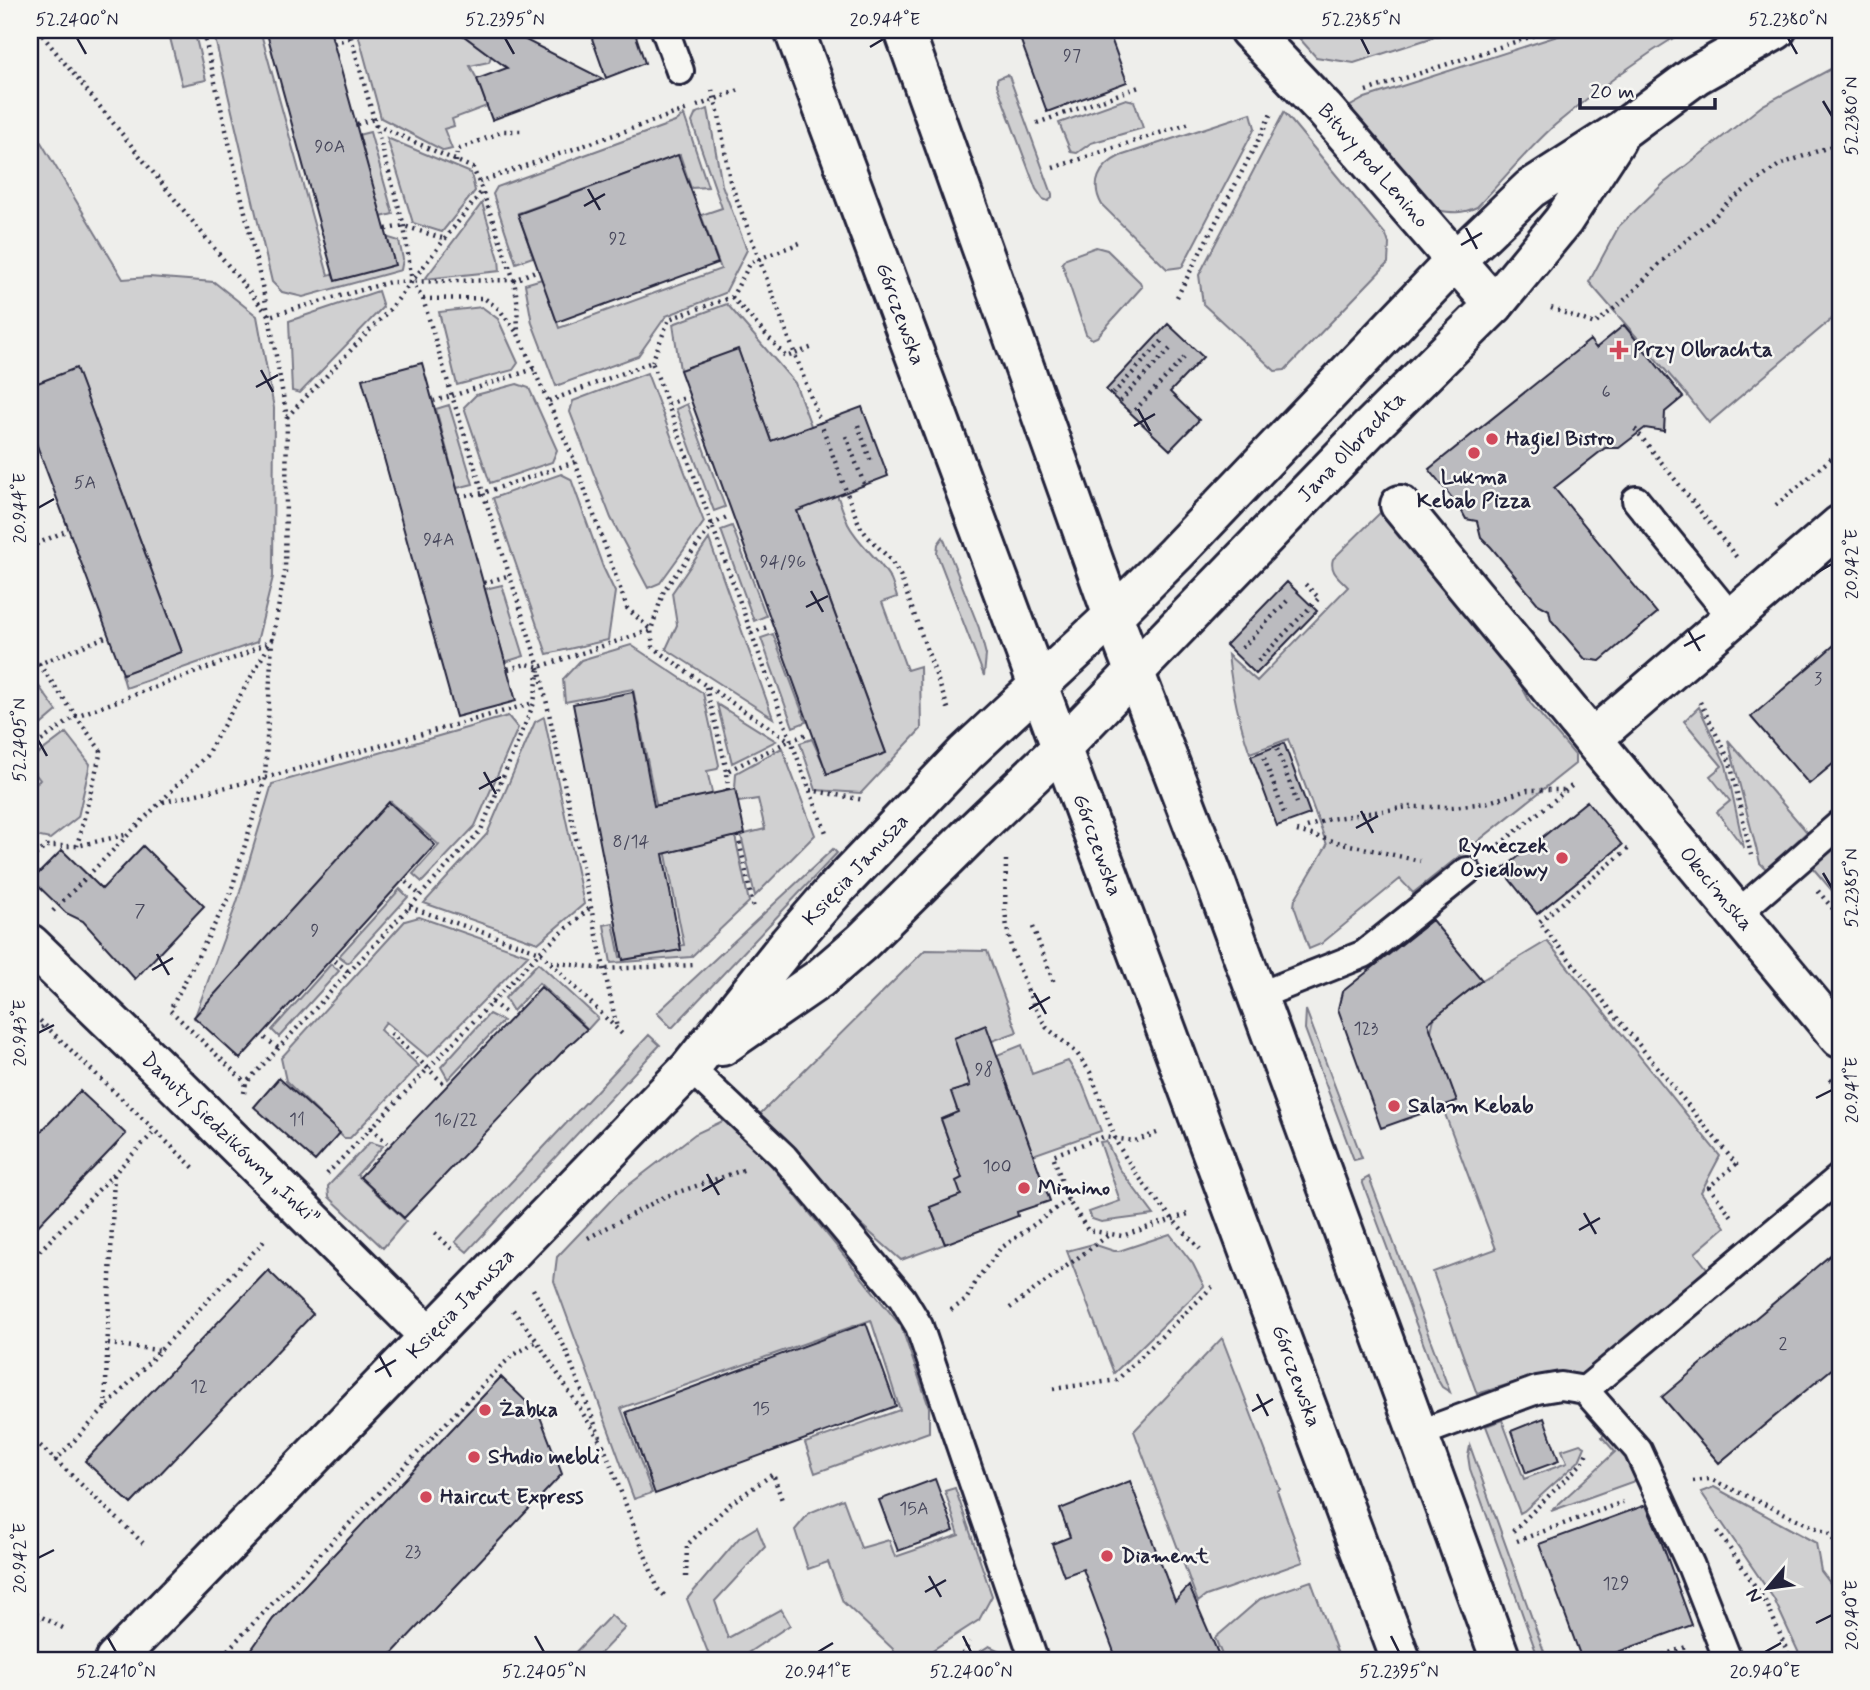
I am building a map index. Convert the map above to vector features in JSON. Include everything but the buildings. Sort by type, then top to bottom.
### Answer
[{"type":"street","name":"Górczewska","points":[[794,30],[1401,1660]]},
{"type":"street","points":[[904,30],[1113,616],[1258,996],[1501,1660]]},
{"type":"street","name":"Bitwy pod Lenino","points":[[1249,30],[1324,109],[1494,305]]},
{"type":"street","name":"Jana Olbrachta","points":[[1037,686],[1113,616],[1455,261],[1530,189],[1622,130],[1696,75],[1776,30]]},
{"type":"street","name":"Jana Olbrachta","points":[[1061,748],[1342,456],[1494,305],[1563,221],[1622,130]]},
{"type":"street","name":"Okocimska","points":[[1400,505],[1840,1038]]},
{"type":"street","points":[[1592,739],[1840,525]]},
{"type":"street","name":"Księcia Janusza","points":[[115,1660],[690,1068],[833,892],[966,753],[1037,686]]},
{"type":"street","name":"Księcia Janusza","points":[[690,1068],[819,979],[862,942],[1061,748]]},
{"type":"street","name":"Danuty Siedzikówny „Inki”","points":[[39,931],[166,1075],[429,1336]]},
{"type":"lane","points":[[665,30],[680,71]]},
{"type":"lane","points":[[1636,500],[1732,618]]},
{"type":"lane","points":[[1737,914],[1840,824]]},
{"type":"lane","points":[[1258,996],[1364,954],[1467,871]]},
{"type":"lane","points":[[690,1068],[784,1157],[902,1298],[919,1326],[1034,1660]]},
{"type":"lane","points":[[1585,1390],[1840,1177]]},
{"type":"lane","points":[[1418,1434],[1537,1390],[1561,1386],[1585,1390],[1637,1450],[1691,1566],[1728,1660]]},
{"type":"path","points":[[38,30],[270,316]]},
{"type":"path","points":[[203,30],[270,316],[286,418],[285,572],[272,639],[265,778],[230,895],[170,1010],[246,1083],[481,830],[534,703],[540,667]]},
{"type":"path","points":[[349,30],[404,226],[412,282],[423,299],[540,667],[617,1028]]},
{"type":"path","points":[[1324,109],[1340,100],[1551,30]]},
{"type":"path","points":[[334,43],[351,37]]},
{"type":"path","points":[[710,82],[719,115],[730,181],[794,354],[860,526],[890,559],[900,575],[951,717]]},
{"type":"path","points":[[1037,123],[1139,87]]},
{"type":"path","points":[[479,182],[742,89]]},
{"type":"path","points":[[1177,297],[1273,108]]},
{"type":"path","points":[[357,124],[375,122],[473,168],[514,280],[518,334]]},
{"type":"path","points":[[1053,168],[1190,123]]},
{"type":"path","points":[[456,162],[457,150],[504,131],[521,131]]},
{"type":"path","points":[[1551,309],[1595,324],[1627,298],[1661,262],[1727,203],[1779,165],[1840,143]]},
{"type":"path","points":[[286,418],[392,307],[482,190]]},
{"type":"path","points":[[386,229],[404,226],[445,239]]},
{"type":"path","points":[[800,243],[751,262],[732,297],[669,319],[652,362],[828,838]]},
{"type":"path","points":[[270,316],[390,282],[514,280],[538,270]]},
{"type":"path","points":[[732,297],[786,357],[813,347]]},
{"type":"path","points":[[423,299],[484,298],[499,309],[518,334],[575,462],[627,608],[651,630]]},
{"type":"path","points":[[1113,394],[1163,340]]},
{"type":"path","points":[[1120,401],[1171,348]]},
{"type":"path","points":[[1135,410],[1184,358]]},
{"type":"path","points":[[549,401],[652,362]]},
{"type":"path","points":[[434,401],[534,369]]},
{"type":"path","points":[[668,404],[685,398]]},
{"type":"path","points":[[858,425],[871,462]]},
{"type":"path","points":[[1634,429],[1739,559]]},
{"type":"path","points":[[846,436],[864,484]]},
{"type":"path","points":[[1776,505],[1840,451]]},
{"type":"path","points":[[459,496],[483,493],[575,462]]},
{"type":"path","points":[[729,516],[712,524],[664,590],[651,630],[653,647],[790,741]]},
{"type":"path","points":[[30,547],[68,530]]},
{"type":"path","points":[[484,583],[510,575]]},
{"type":"path","points":[[1258,661],[1319,597],[1304,583]]},
{"type":"path","points":[[1242,648],[1289,598]]},
{"type":"path","points":[[751,633],[770,626]]},
{"type":"path","points":[[508,669],[527,664],[540,667],[651,630]]},
{"type":"path","points":[[39,664],[108,636]]},
{"type":"path","points":[[30,749],[76,716],[243,655],[272,639]]},
{"type":"path","points":[[39,931],[206,757],[272,639]]},
{"type":"path","points":[[30,652],[101,751],[77,846]]},
{"type":"path","points":[[705,685],[727,771],[728,790]]},
{"type":"path","points":[[1698,696],[1730,762],[1752,861]]},
{"type":"path","points":[[162,802],[265,778],[534,703]]},
{"type":"path","points":[[727,771],[809,733]]},
{"type":"path","points":[[1277,749],[1297,803]]},
{"type":"path","points":[[1264,758],[1284,813]]},
{"type":"path","points":[[1503,843],[1576,782]]},
{"type":"path","points":[[810,790],[870,801]]},
{"type":"path","points":[[1307,827],[1329,819],[1408,807],[1453,807],[1485,803],[1528,790],[1567,790]]},
{"type":"path","points":[[1297,831],[1467,871]]},
{"type":"path","points":[[30,859],[47,846],[77,846],[130,834]]},
{"type":"path","points":[[738,836],[754,909]]},
{"type":"path","points":[[1636,842],[1539,922],[1736,1164],[1709,1187],[1756,1247]]},
{"type":"path","points":[[1006,856],[1007,928],[1011,947],[1032,1004],[1046,1027],[1076,1052],[1090,1072],[1115,1138],[1133,1168],[1172,1219],[1202,1252]]},
{"type":"path","points":[[406,882],[420,895]]},
{"type":"path","points":[[409,907],[540,952],[623,1035]]},
{"type":"path","points":[[319,1182],[540,952],[591,907]]},
{"type":"path","points":[[1033,926],[1054,983]]},
{"type":"path","points":[[335,961],[349,972]]},
{"type":"path","points":[[550,962],[605,969],[694,965]]},
{"type":"path","points":[[492,1002],[508,1015]]},
{"type":"path","points":[[30,1012],[202,1175]]},
{"type":"path","points":[[30,1036],[45,1025]]},
{"type":"path","points":[[391,1033],[443,1083]]},
{"type":"path","points":[[265,1038],[278,1048]]},
{"type":"path","points":[[371,1128],[387,1143]]},
{"type":"path","points":[[30,1261],[156,1130]]},
{"type":"path","points":[[1157,1133],[1135,1141],[1103,1137],[1053,1155],[1069,1200],[1088,1230],[1122,1236],[1188,1214]]},
{"type":"path","points":[[579,1242],[664,1197],[784,1157]]},
{"type":"path","points":[[105,1408],[114,1174]]},
{"type":"path","points":[[919,1326],[966,1300],[978,1278],[1000,1249],[1069,1200]]},
{"type":"path","points":[[1010,1308],[1111,1234]]},
{"type":"path","points":[[55,1461],[267,1238],[276,1247]]},
{"type":"path","points":[[507,1256],[526,1276],[565,1348],[658,1589],[667,1598]]},
{"type":"path","points":[[1053,1389],[1117,1380],[1214,1285]]},
{"type":"path","points":[[512,1310],[537,1341],[604,1447]]},
{"type":"path","points":[[219,1660],[500,1367],[512,1356],[537,1341]]},
{"type":"path","points":[[108,1344],[160,1350]]},
{"type":"path","points":[[1513,1531],[1583,1462],[1606,1414]]},
{"type":"path","points":[[30,1436],[143,1543]]},
{"type":"path","points":[[685,1577],[687,1545],[730,1504],[773,1474],[783,1503]]},
{"type":"path","points":[[1517,1541],[1655,1490],[1710,1479],[1829,1534],[1840,1548]]},
{"type":"path","points":[[1715,1526],[1767,1604],[1791,1660]]},
{"type":"path","points":[[30,1611],[63,1628]]},
{"type":"path","points":[[958,1660],[970,1642]]},
{"type":"path","points":[[1612,1660],[1630,1653],[1633,1660]]},
{"type":"shaded area","points":[[168,30],[194,30],[206,80],[182,85]]},
{"type":"shaded area","points":[[213,30],[260,30],[328,275],[392,258],[386,237],[399,241],[403,259],[401,270],[303,297],[282,292],[272,282]]},
{"type":"shaded area","points":[[357,30],[462,30],[464,36],[491,56],[489,62],[470,66],[487,106],[452,119],[454,126],[444,129],[452,149],[444,151],[381,118]]},
{"type":"shaded area","points":[[1292,30],[1456,30],[1354,63],[1316,57]]},
{"type":"shaded area","points":[[1576,30],[1686,30],[1635,63],[1555,125],[1477,207],[1467,211],[1436,210],[1347,108],[1365,98]]},
{"type":"shaded area","points":[[1840,64],[1840,312],[1709,423],[1589,282],[1619,226],[1664,183],[1763,105]]},
{"type":"shaded area","points":[[1009,76],[1052,194],[1048,201],[1043,199],[1036,189],[997,85],[997,79]]},
{"type":"shaded area","points":[[1126,99],[1134,101],[1143,128],[1091,143],[1077,153],[1071,152],[1059,123]]},
{"type":"shaded area","points":[[708,109],[722,185],[747,250],[725,293],[666,316],[638,356],[556,386],[532,323],[525,284],[542,279],[559,328],[721,269],[701,215],[722,208],[692,122],[696,113]]},
{"type":"shaded area","points":[[1284,112],[1386,235],[1389,244],[1388,263],[1285,370],[1275,371],[1203,304],[1199,275]]},
{"type":"shaded area","points":[[1251,113],[1255,128],[1182,267],[1167,269],[1102,205],[1098,197],[1097,183],[1102,170],[1120,156]]},
{"type":"shaded area","points":[[684,115],[708,187],[691,188],[680,155],[518,213],[533,257],[516,263],[493,194],[497,187],[675,122]]},
{"type":"shaded area","points":[[30,124],[123,279],[149,277],[214,282],[257,316],[274,408],[273,577],[257,642],[126,688],[122,674],[182,652],[76,369],[30,386]]},
{"type":"shaded area","points":[[370,132],[393,214],[381,217],[358,135]]},
{"type":"shaded area","points":[[387,138],[471,173],[475,191],[442,232],[413,223]]},
{"type":"shaded area","points":[[482,203],[499,259],[500,271],[425,279]]},
{"type":"shaded area","points":[[1096,247],[1107,250],[1142,287],[1097,337],[1092,339],[1086,334],[1062,263],[1066,258]]},
{"type":"shaded area","points":[[378,291],[383,307],[300,393],[292,391],[289,321]]},
{"type":"shaded area","points":[[727,304],[795,383],[848,524],[892,582],[897,597],[882,602],[907,670],[920,666],[921,729],[861,793],[816,790],[800,743],[812,739],[828,774],[886,753],[738,350],[680,370],[673,324]]},
{"type":"shaded area","points":[[482,307],[498,319],[518,363],[513,370],[457,385],[439,312]]},
{"type":"shaded area","points":[[647,373],[704,522],[660,583],[648,588],[611,518],[570,412],[573,401]]},
{"type":"shaded area","points":[[517,384],[529,388],[557,450],[552,462],[490,483],[464,407],[476,395]]},
{"type":"shaded area","points":[[687,404],[725,507],[714,511],[676,409]]},
{"type":"shaded area","points":[[449,405],[473,484],[457,488],[436,409]]},
{"type":"shaded area","points":[[561,474],[571,479],[603,567],[615,592],[608,640],[547,654],[493,498]]},
{"type":"shaded area","points":[[1385,508],[1429,571],[1516,676],[1531,704],[1575,755],[1575,764],[1413,893],[1400,879],[1321,944],[1309,949],[1294,906],[1295,899],[1327,845],[1288,739],[1250,753],[1236,704],[1228,655],[1257,681],[1348,587],[1334,571],[1333,559]]},
{"type":"shaded area","points":[[732,526],[766,616],[754,621],[721,530]]},
{"type":"shaded area","points":[[943,537],[979,628],[986,655],[984,676],[937,554],[938,544]]},
{"type":"shaded area","points":[[709,539],[773,718],[666,649],[677,625],[672,593]]},
{"type":"shaded area","points":[[502,585],[524,656],[505,662],[485,589]]},
{"type":"shaded area","points":[[773,634],[806,722],[793,727],[761,638]]},
{"type":"shaded area","points":[[631,645],[703,693],[719,765],[717,769],[707,771],[723,839],[735,836],[749,902],[691,957],[611,963],[604,925],[613,923],[620,957],[684,945],[633,689],[565,702],[563,679],[581,660]]},
{"type":"shaded area","points":[[30,674],[57,711],[30,734]]},
{"type":"shaded area","points":[[717,704],[776,741],[732,763]]},
{"type":"shaded area","points":[[1699,707],[1726,765],[1744,848],[1717,812],[1730,801],[1710,776],[1722,766],[1684,721]]},
{"type":"shaded area","points":[[508,716],[518,728],[475,826],[422,882],[413,874],[439,845],[391,802],[194,1019],[237,902],[272,784]]},
{"type":"shaded area","points":[[544,717],[584,904],[538,943],[424,903],[487,834],[535,722]]},
{"type":"shaded area","points":[[66,733],[90,764],[78,817],[50,839],[30,835],[30,789],[40,780],[30,767],[30,760]]},
{"type":"shaded area","points":[[1728,740],[1807,832],[1766,869],[1760,863]]},
{"type":"shaded area","points":[[782,748],[815,835],[755,896],[741,835],[765,829],[758,799],[738,802],[736,773]]},
{"type":"shaded area","points":[[1840,842],[1840,900],[1812,867]]},
{"type":"shaded area","points":[[833,849],[837,853],[672,1028],[657,1013]]},
{"type":"shaded area","points":[[400,889],[408,897],[348,963],[339,956]]},
{"type":"shaded area","points":[[419,917],[528,955],[428,1057],[386,1022],[380,1030],[419,1066],[350,1138],[344,1138],[286,1081],[281,1058],[405,921]]},
{"type":"shaded area","points":[[1547,941],[1720,1156],[1701,1192],[1725,1227],[1695,1253],[1709,1271],[1579,1378],[1539,1375],[1477,1394],[1433,1272],[1496,1249],[1442,1106],[1431,1031],[1434,1018],[1482,980]]},
{"type":"shaded area","points":[[925,950],[987,951],[1017,1032],[992,1041],[970,1086],[952,1092],[958,1112],[941,1119],[962,1178],[961,1195],[930,1207],[945,1244],[901,1260],[858,1222],[759,1115]]},
{"type":"shaded area","points":[[538,963],[598,1018],[588,1029],[539,983],[513,1011],[505,998]]},
{"type":"shaded area","points":[[331,964],[339,971],[279,1037],[272,1030]]},
{"type":"shaded area","points":[[1306,1010],[1362,1158],[1354,1160],[1305,1029]]},
{"type":"shaded area","points":[[489,1014],[503,1021],[448,1079],[441,1067]]},
{"type":"shaded area","points":[[649,1035],[660,1045],[467,1252],[455,1242]]},
{"type":"shaded area","points":[[1022,1045],[1032,1074],[1068,1061],[1082,1083],[1101,1131],[1033,1155],[997,1055]]},
{"type":"shaded area","points":[[727,1119],[753,1143],[901,1326],[929,1407],[929,1432],[815,1473],[805,1443],[900,1410],[871,1320],[621,1408],[652,1493],[634,1499],[554,1281],[557,1257],[617,1194],[695,1134]]},
{"type":"shaded area","points":[[1106,1141],[1119,1168],[1154,1215],[1101,1222],[1092,1219],[1089,1212],[1120,1201],[1100,1142]]},
{"type":"shaded area","points":[[370,1142],[383,1146],[357,1175],[406,1221],[383,1248],[329,1197],[328,1186]]},
{"type":"shaded area","points":[[1369,1177],[1450,1392],[1442,1387],[1436,1377],[1362,1181]]},
{"type":"shaded area","points":[[1170,1234],[1193,1264],[1204,1286],[1114,1373],[1067,1251],[1093,1244],[1119,1251]]},
{"type":"shaded area","points":[[1222,1338],[1280,1489],[1277,1491],[1303,1562],[1206,1596],[1198,1602],[1134,1431]]},
{"type":"shaded area","points":[[1502,1420],[1524,1479],[1567,1463],[1562,1450],[1580,1444],[1585,1447],[1579,1461],[1520,1513],[1486,1426]]},
{"type":"shaded area","points":[[1606,1430],[1621,1446],[1640,1479],[1551,1511],[1615,1452],[1602,1437]]},
{"type":"shaded area","points":[[1470,1446],[1547,1660],[1539,1660],[1470,1469]]},
{"type":"shaded area","points":[[1714,1487],[1816,1543],[1821,1571],[1840,1596],[1840,1660],[1802,1660],[1774,1599],[1701,1492]]},
{"type":"shaded area","points":[[955,1488],[992,1596],[979,1620],[917,1660],[897,1660],[893,1649],[843,1602],[828,1562],[808,1569],[795,1530],[809,1513],[843,1499],[861,1548],[889,1540],[895,1557],[959,1535],[945,1491]]},
{"type":"shaded area","points":[[757,1527],[765,1547],[715,1601],[728,1638],[781,1609],[790,1625],[737,1660],[711,1660],[687,1599],[739,1538]]},
{"type":"shaded area","points":[[1311,1581],[1340,1660],[1224,1660],[1215,1638],[1260,1599]]},
{"type":"shaded area","points":[[611,1615],[625,1628],[594,1660],[568,1660]]},
{"type":"shaded area","points":[[989,1646],[1015,1658],[1016,1660],[967,1660]]},
{"type":"place","name":"Przy Olbrachta","points":[[1619,350]]},
{"type":"place","name":"Hagiel Bistro","points":[[1492,439]]},
{"type":"place","name":"Lukma Kebab Pizza","points":[[1474,453]]},
{"type":"place","name":"Ryneczek Osiedlowy","points":[[1562,858]]},
{"type":"place","name":"Salam Kebab","points":[[1394,1106]]},
{"type":"place","name":"Mimino","points":[[1024,1188]]},
{"type":"place","name":"Żabka","points":[[485,1410]]},
{"type":"place","name":"Studio mebli","points":[[474,1457]]},
{"type":"place","name":"Haircut Express","points":[[426,1497]]},
{"type":"place","name":"Diament","points":[[1107,1556]]}]
